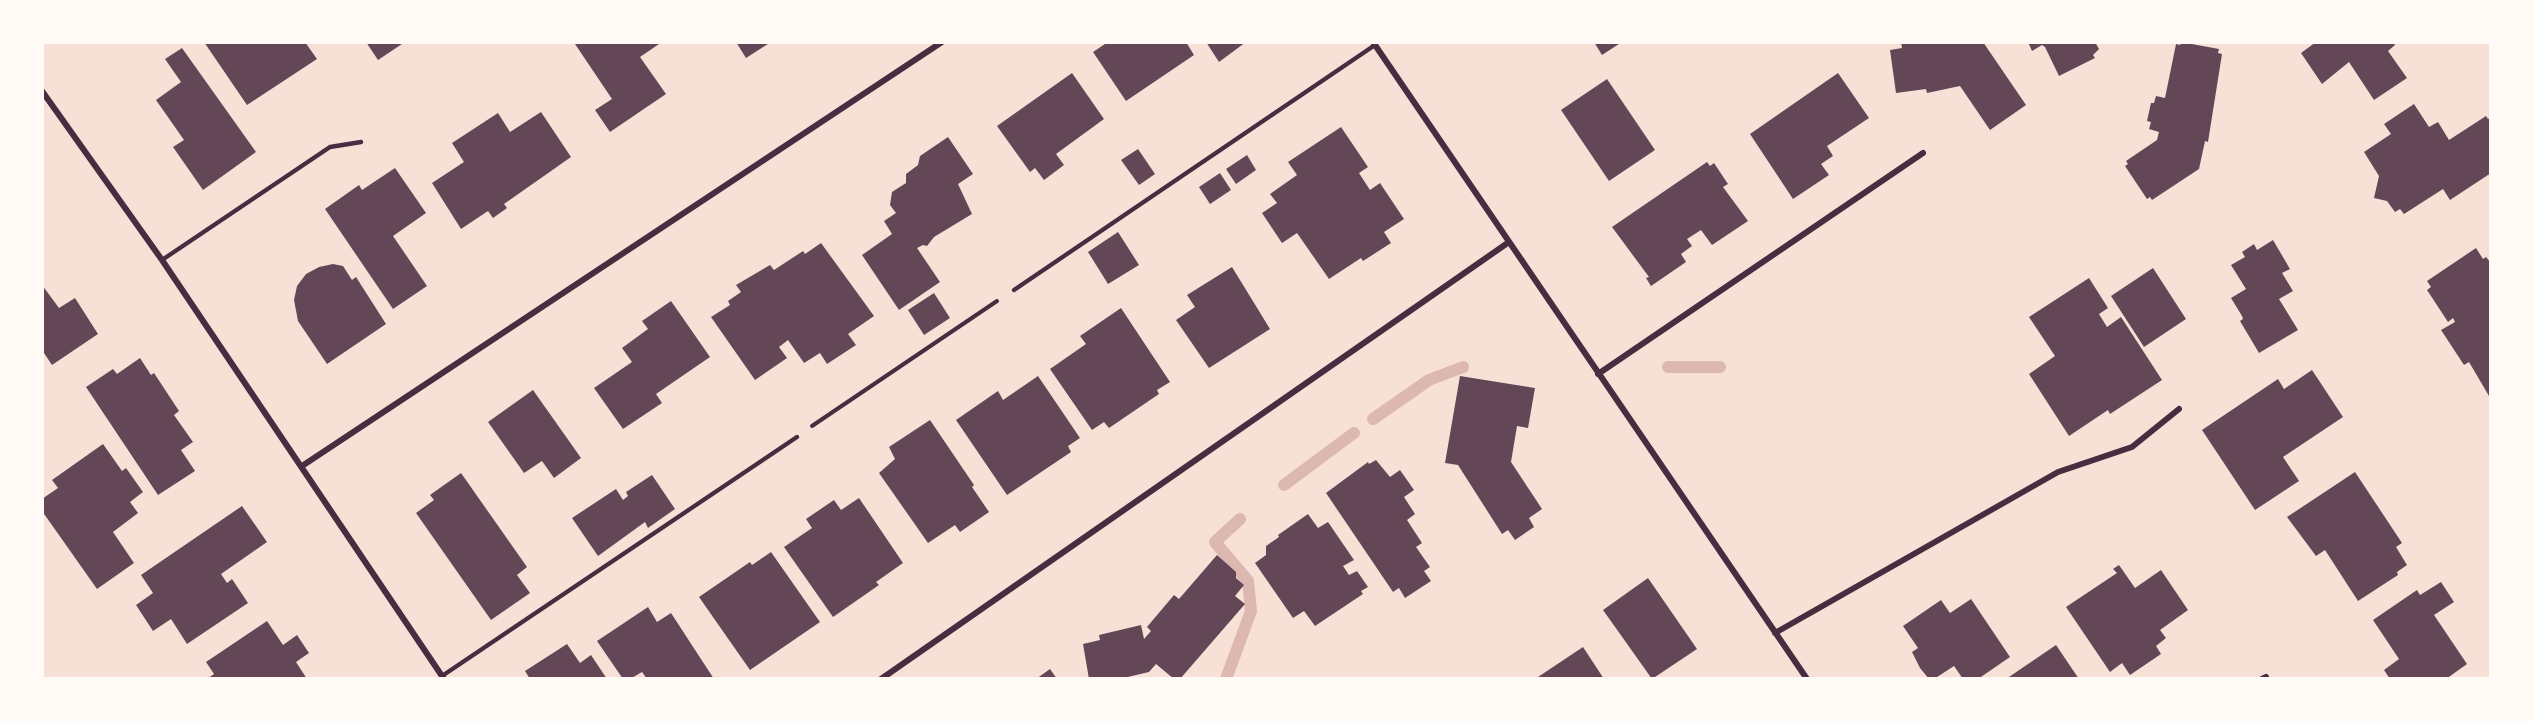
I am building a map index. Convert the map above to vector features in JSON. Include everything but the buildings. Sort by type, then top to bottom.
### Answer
[{"type":"street","points":[[302,466],[942,42]]},
{"type":"street","points":[[1374,43],[1807,679]]},
{"type":"street","points":[[42,91],[162,260],[443,677]]},
{"type":"street","points":[[1598,374],[1923,153]]},
{"type":"street","points":[[881,679],[1509,242]]},
{"type":"street","points":[[1775,633],[2058,472],[2132,447],[2179,409]]},
{"type":"lane","points":[[1014,290],[1374,43]]},
{"type":"lane","points":[[162,260],[330,147],[361,142]]},
{"type":"lane","points":[[443,677],[797,436]]},
{"type":"path","points":[[797,436],[1014,290]]},
{"type":"waterway","points":[[1373,419],[1429,380],[1463,367]]},
{"type":"waterway","points":[[1668,367],[1720,367]]},
{"type":"waterway","points":[[1284,485],[1354,433]]},
{"type":"waterway","points":[[1226,679],[1251,611],[1248,581],[1215,542],[1240,519]]}]
